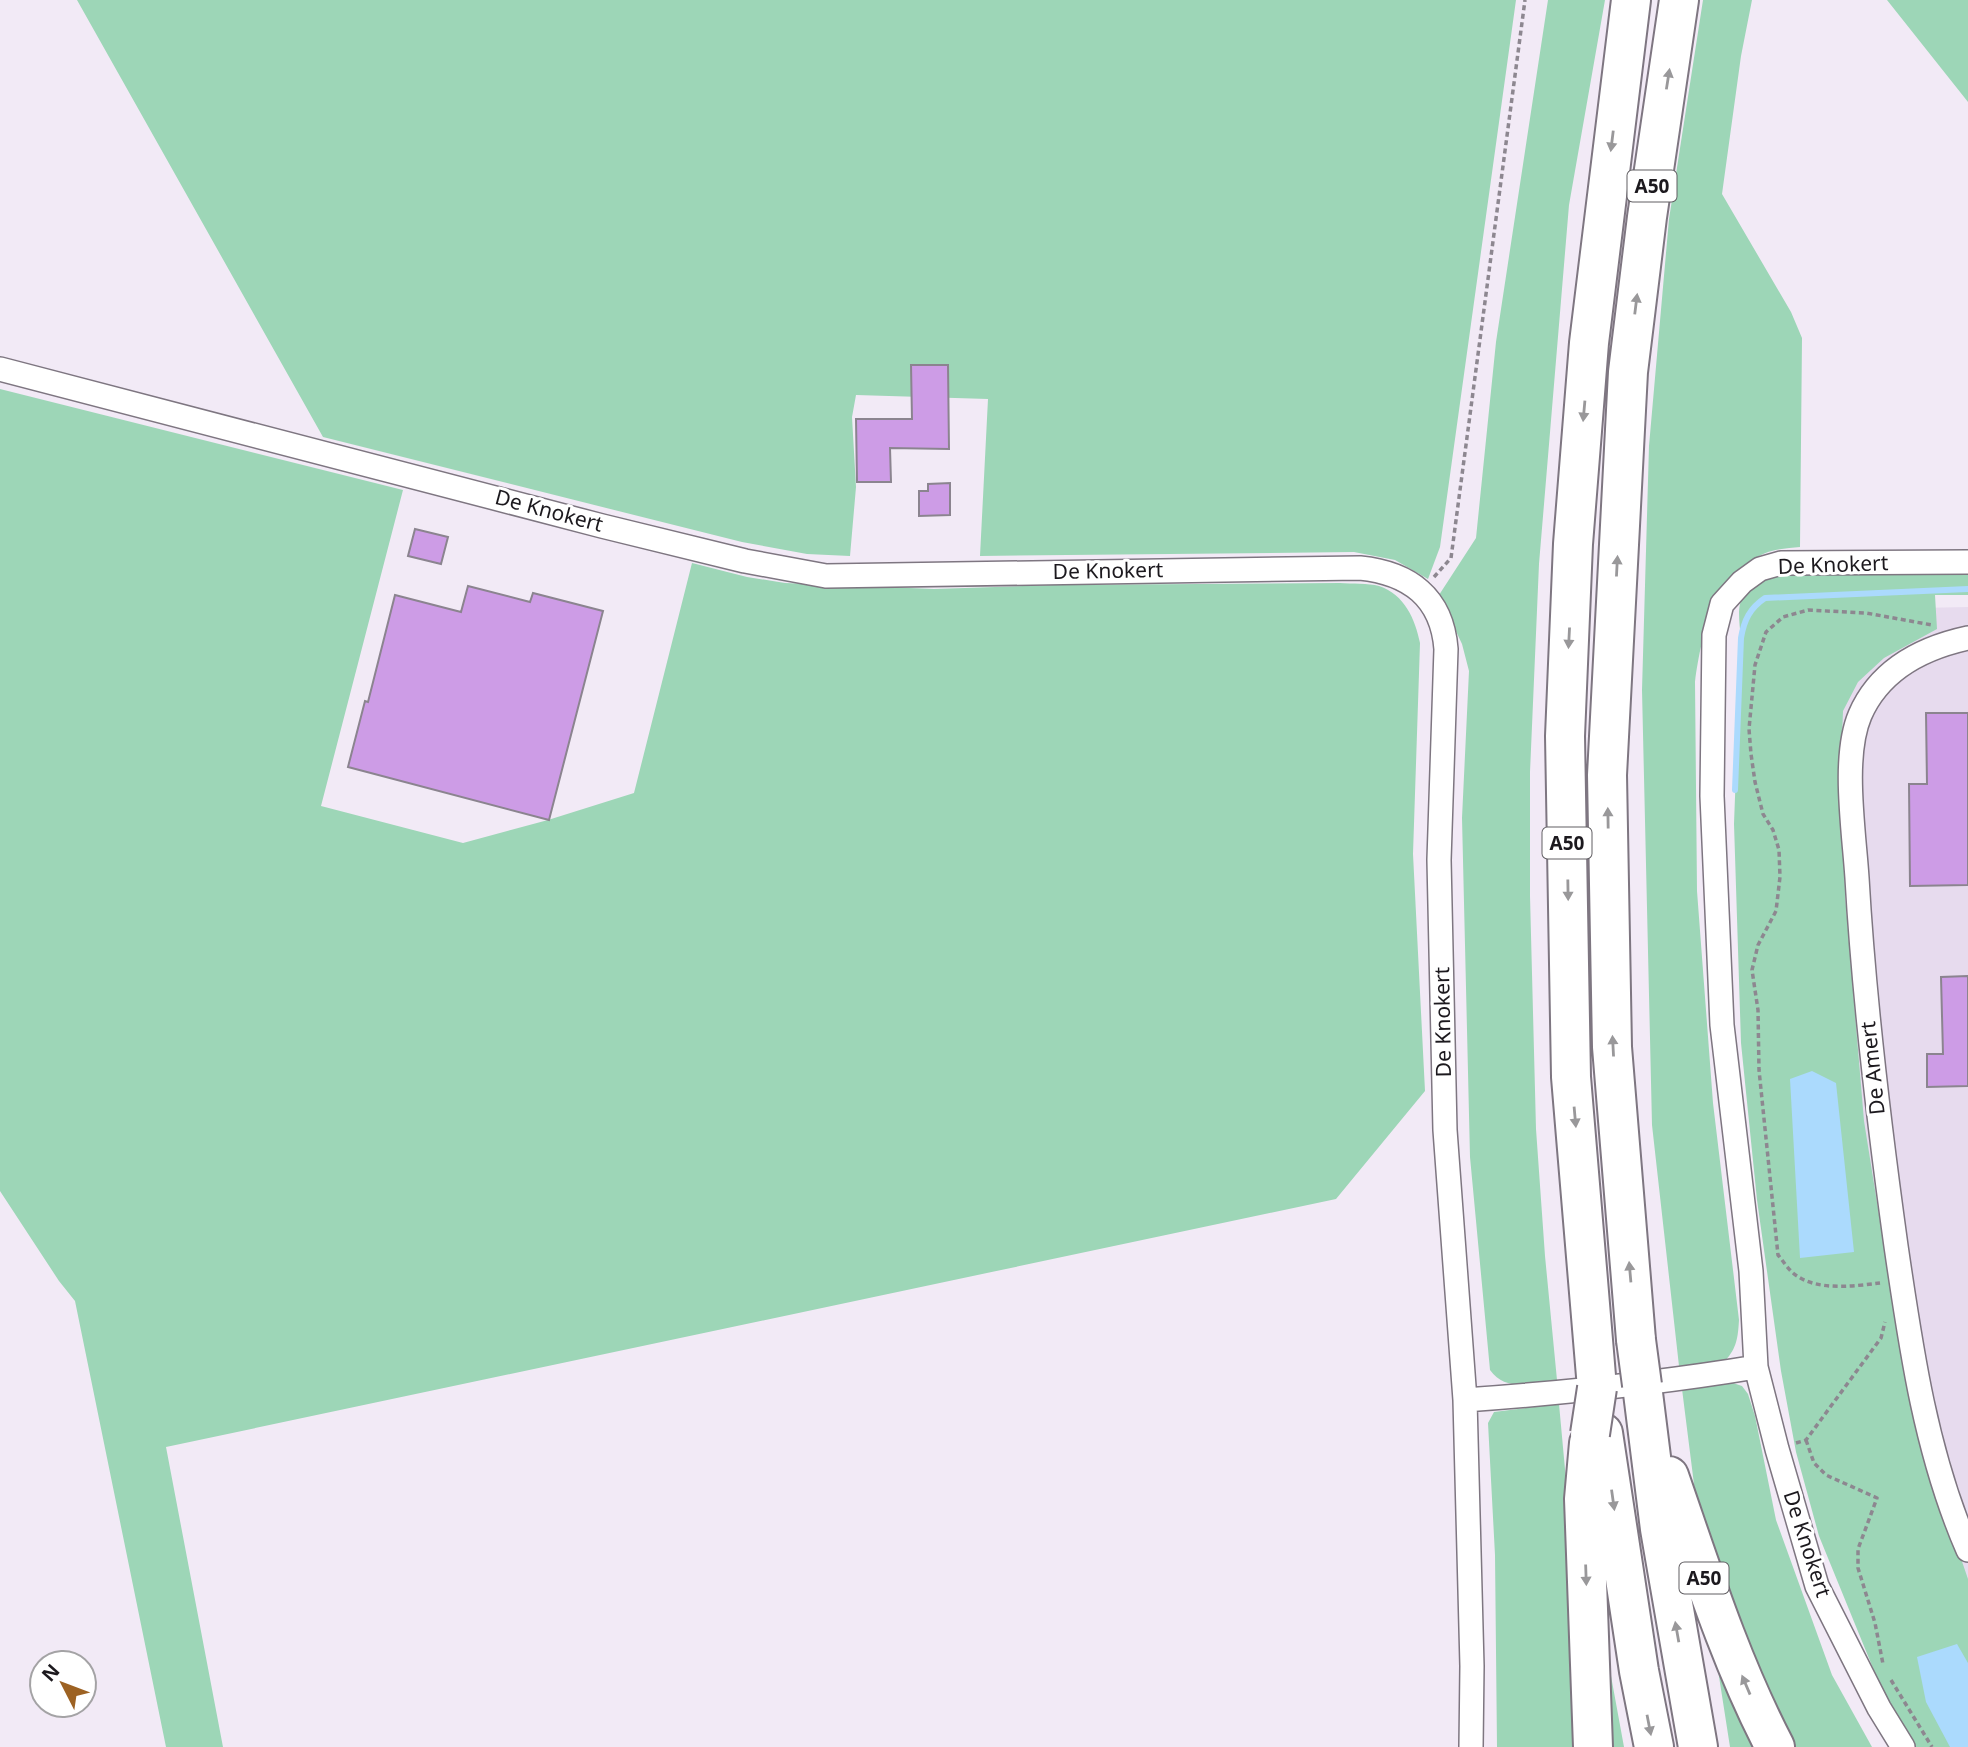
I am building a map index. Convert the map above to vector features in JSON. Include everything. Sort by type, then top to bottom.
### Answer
[{"type":"highway","name":"A50","points":[[1631,0],[1589,343],[1573,544],[1565,736],[1571,1077],[1597,1388],[1597,1433],[1654,1747]]},
{"type":"highway","name":"A50","points":[[1679,0],[1647,217],[1628,372],[1607,775],[1612,1047],[1636,1340],[1660,1529],[1698,1747]]},
{"type":"highway","name":"A50","points":[[1643,1395],[1712,1602],[1755,1708],[1775,1747]]},
{"type":"highway","name":"A50","points":[[1593,1747],[1584,1499],[1597,1433]]},
{"type":"street","name":"De Knokert","points":[[0,369],[603,526],[745,561],[826,576],[1360,568],[1377,569],[1400,577],[1421,591],[1437,613],[1446,649],[1439,860],[1445,1130],[1465,1399],[1472,1667],[1471,1747]]},
{"type":"street","name":"De Knokert","points":[[1902,1747],[1816,1586],[1756,1367],[1751,1271],[1722,1025],[1712,796],[1714,635],[1722,604],[1742,582],[1760,569],[1781,563],[1968,562]]},
{"type":"street","name":"De Amert","points":[[1968,638],[1929,649],[1902,662],[1878,687],[1861,714],[1852,743],[1852,790],[1862,964],[1880,1135],[1907,1319],[1931,1447],[1968,1550]]},
{"type":"street","points":[[1465,1399],[1568,1392],[1687,1379],[1756,1367]]},
{"type":"path","points":[[1421,591],[1451,558],[1525,0]]},
{"type":"path","points":[[1880,1283],[1851,1286],[1816,1283],[1797,1277],[1778,1255],[1759,1070],[1758,1010],[1752,970],[1758,945],[1776,911],[1780,877],[1779,850],[1773,830],[1763,814],[1755,782],[1749,729],[1755,665],[1766,632],[1783,617],[1808,610],[1866,613],[1932,625]]},
{"type":"path","points":[[1806,1440],[1814,1463],[1826,1475],[1877,1498],[1858,1549],[1858,1567],[1875,1623],[1882,1661],[1931,1747]]},
{"type":"shaded area","points":[[1968,607],[1968,1607],[1878,1319],[1801,790],[1836,648],[1918,608]]},
{"type":"green space","points":[[77,0],[1516,0],[1440,547],[1428,579],[1395,560],[1354,552],[980,556],[988,399],[856,395],[852,417],[856,487],[850,556],[807,554],[742,542],[323,437]]},
{"type":"green space","points":[[1548,0],[1605,0],[1569,205],[1539,564],[1530,772],[1536,1129],[1557,1380],[1520,1385],[1504,1382],[1490,1370],[1470,1157],[1462,818],[1469,671],[1462,644],[1439,595],[1476,538],[1496,342]]},
{"type":"green space","points":[[1703,0],[1752,0],[1741,56],[1722,194],[1791,312],[1802,338],[1800,547],[1768,552],[1735,574],[1723,589],[1707,624],[1695,682],[1697,891],[1713,1103],[1739,1320],[1736,1342],[1725,1361],[1679,1366],[1652,1125],[1642,690],[1649,446],[1669,219]]},
{"type":"green space","points":[[1887,0],[1968,0],[1968,102]]},
{"type":"green space","points":[[0,389],[403,490],[321,806],[463,843],[634,793],[692,563],[747,577],[785,583],[934,589],[1053,585],[1340,583],[1375,585],[1388,590],[1396,595],[1407,609],[1420,643],[1413,854],[1425,1091],[1336,1199],[166,1447],[223,1747],[166,1747],[75,1301],[0,1191]]},
{"type":"green space","points":[[1968,572],[1968,595],[1935,595],[1937,629],[1884,658],[1858,682],[1843,711],[1845,895],[1864,1121],[1886,1259],[1930,1468],[1968,1579],[1968,1747],[1915,1747],[1877,1678],[1819,1536],[1796,1452],[1781,1371],[1757,1200],[1741,1043],[1734,824],[1741,638],[1739,608],[1748,588],[1764,574]]},
{"type":"green space","points":[[1733,1383],[1742,1386],[1748,1394],[1776,1520],[1832,1675],[1872,1747],[1796,1747],[1746,1648],[1697,1508],[1682,1389]]},
{"type":"green space","points":[[1559,1404],[1566,1480],[1579,1747],[1497,1747],[1495,1555],[1488,1423],[1494,1412]]},
{"type":"green space","points":[[1713,1638],[1759,1747],[1730,1747]]},
{"type":"green space","points":[[1611,1676],[1624,1747],[1608,1747]]},
{"type":"water","points":[[1812,1071],[1836,1083],[1854,1252],[1800,1258],[1790,1079]]},
{"type":"water","points":[[1957,1644],[1968,1663],[1968,1747],[1950,1747],[1926,1702],[1917,1657]]},
{"type":"building","points":[[911,365],[948,365],[949,449],[890,448],[891,482],[857,482],[856,419],[912,419]]},
{"type":"building","points":[[950,483],[950,515],[919,516],[919,491],[928,491],[928,484]]},
{"type":"building","points":[[415,529],[448,537],[441,564],[408,556]]},
{"type":"building","points":[[468,586],[530,602],[533,593],[603,611],[549,820],[348,767],[365,701],[368,702],[395,595],[461,612]]},
{"type":"building","points":[[1926,713],[1968,713],[1968,885],[1910,886],[1909,784],[1927,784]]},
{"type":"building","points":[[1968,976],[1968,1086],[1927,1087],[1927,1054],[1943,1054],[1941,977]]},
{"type":"waterway","points":[[1735,790],[1741,638],[1748,615],[1755,606],[1765,598],[1968,589]]}]
